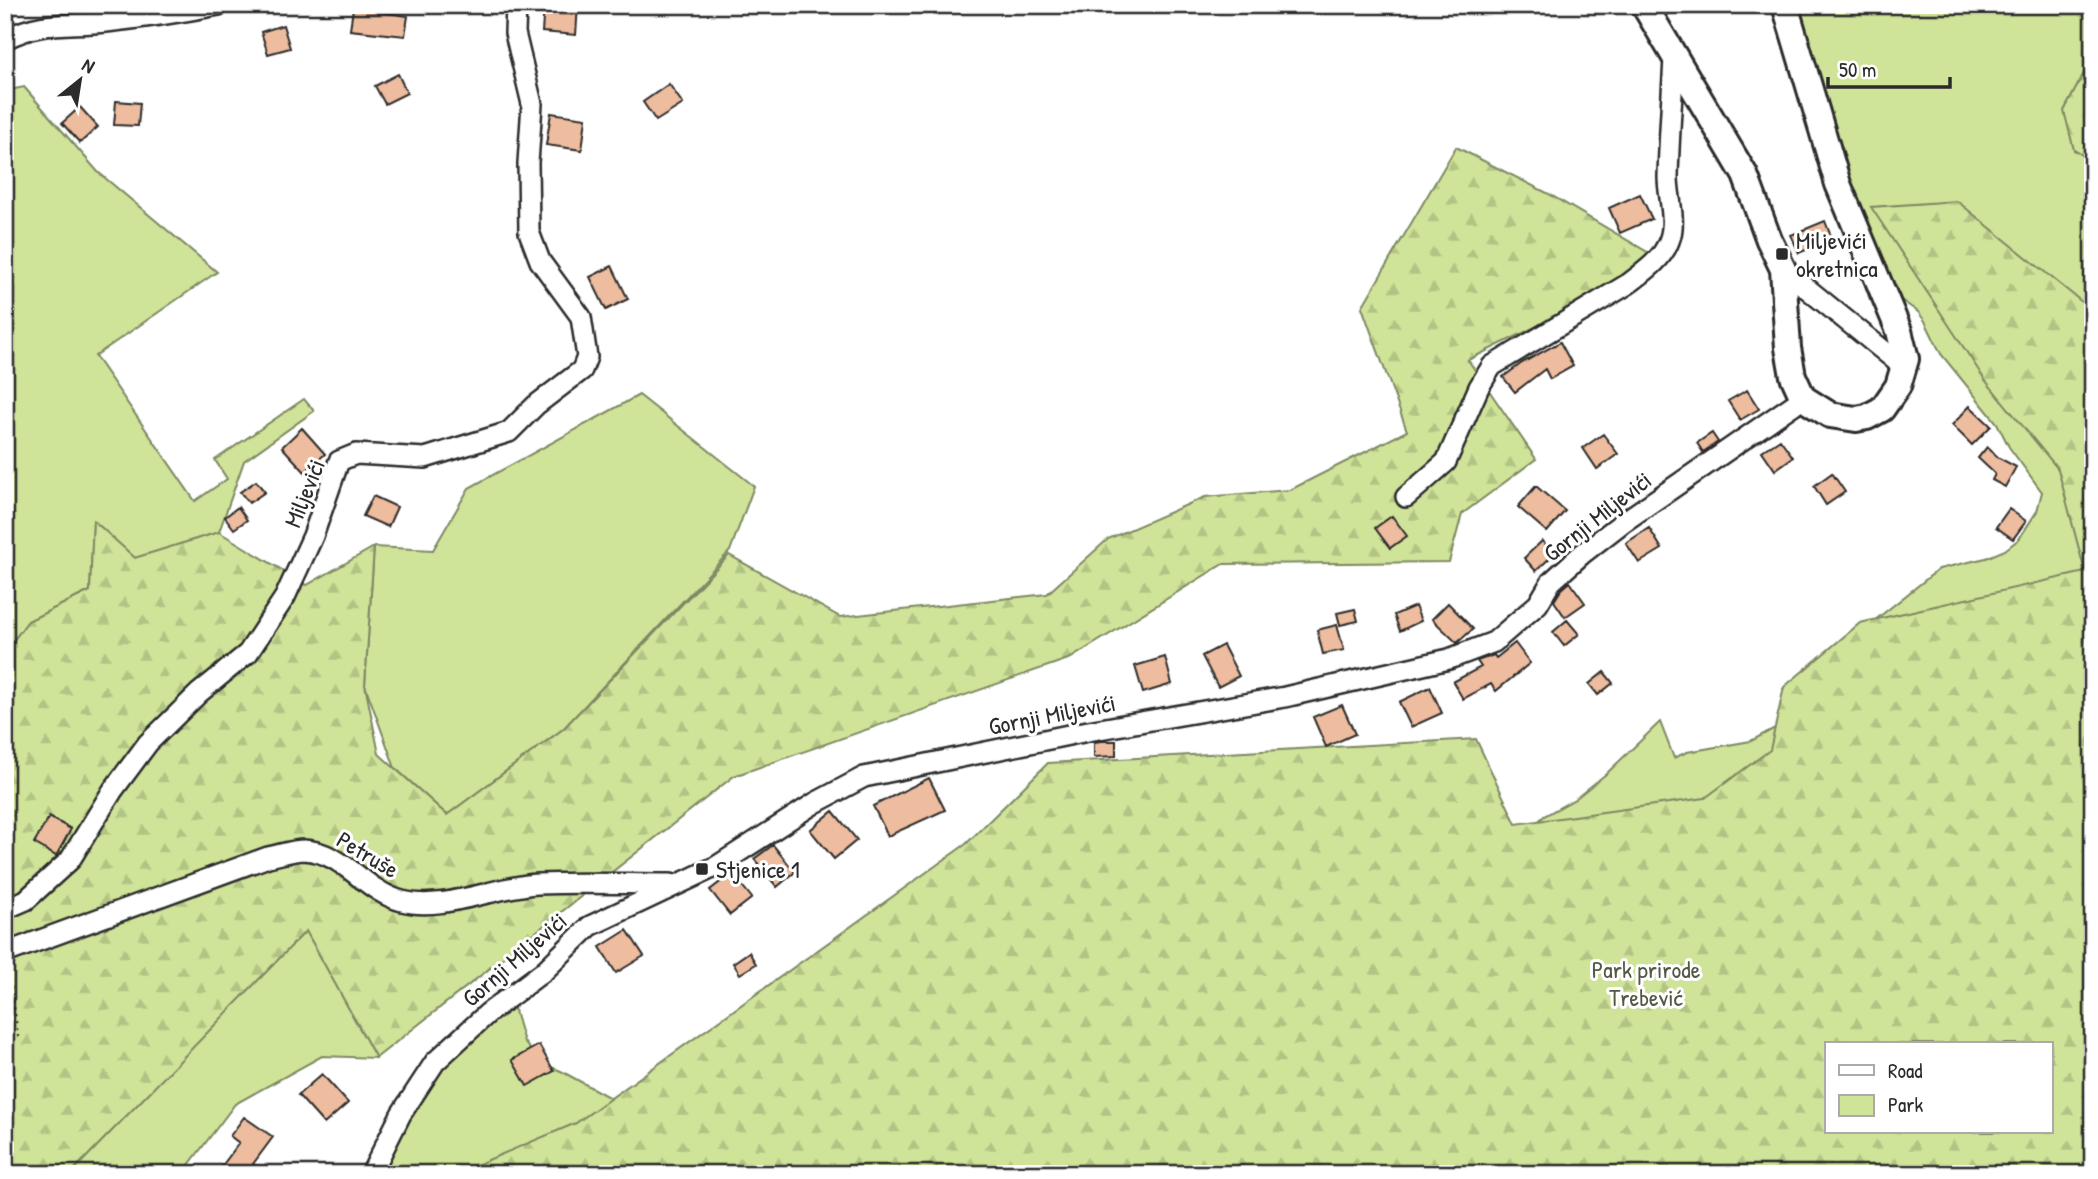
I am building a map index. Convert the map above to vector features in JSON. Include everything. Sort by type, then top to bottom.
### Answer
[{"type":"main road","points":[[1644,5],[1745,175],[1783,270],[1788,348],[1794,376],[1803,398],[1830,415],[1856,419],[1867,417],[1882,409],[1893,395],[1905,368],[1906,359],[1899,331],[1838,184],[1785,5]]},
{"type":"street","points":[[5,39],[26,28],[106,22],[219,5]]},
{"type":"street","name":"Miljevići","points":[[5,909],[26,900],[69,860],[113,790],[148,743],[199,693],[248,653],[285,597],[313,536],[340,461],[356,454],[425,458],[499,436],[509,432],[536,405],[582,370],[587,357],[581,317],[540,261],[529,232],[528,163],[532,104],[514,33],[516,5]]},
{"type":"street","points":[[1406,497],[1446,462],[1479,387],[1492,366],[1628,284],[1662,254],[1670,239],[1668,178],[1674,58]]},
{"type":"street","points":[[1783,270],[1905,368]]},
{"type":"street","name":"Gornji Miljevići","points":[[371,1174],[401,1114],[435,1062],[488,1013],[544,971],[590,926],[717,866],[815,803],[864,777],[1088,731],[1285,697],[1449,659],[1494,642],[1538,604],[1551,582],[1582,554],[1622,523],[1803,398]]},
{"type":"street","name":"Petruše","points":[[5,953],[268,857],[301,850],[335,858],[372,887],[400,901],[424,905],[536,884],[679,884]]},
{"type":"path","points":[[5,976],[10,978],[18,1036],[5,1047]]},
{"type":"green space","name":"Park prirode Trebević","points":[[1769,5],[2093,5],[2093,1174],[383,1174],[410,1116],[430,1083],[458,1052],[514,1008],[524,1042],[541,1063],[561,1071],[654,1122],[1518,840],[1544,816],[1575,799],[1606,774],[1660,722],[1674,758],[1687,752],[1751,741],[1788,721],[1792,704],[1783,689],[1814,669],[1939,569],[1986,558],[2005,550],[2019,539],[2037,511],[2042,492],[2009,447],[1997,423],[1941,354],[1918,312],[1894,295],[1870,300],[1785,42]]},
{"type":"green space","points":[[2093,56],[2093,161],[2074,150],[2064,111]]},
{"type":"green space","points":[[24,87],[98,172],[217,272],[95,356],[195,501],[227,479],[215,460],[304,399],[314,411],[244,461],[219,532],[135,558],[93,521],[90,591],[28,621],[5,652],[5,91]]},
{"type":"green space","points":[[1456,147],[1547,193],[1666,263],[1468,360],[1536,459],[1462,514],[1449,562],[1223,564],[1071,658],[734,776],[376,1058],[306,931],[70,1174],[5,1174],[5,652],[28,621],[90,591],[93,520],[135,558],[219,532],[307,585],[374,547],[365,685],[379,754],[447,815],[563,729],[729,555],[840,617],[1047,594],[1108,539],[1205,497],[1290,490],[1407,431],[1362,307]]},
{"type":"green space","name":"Park prirode Trebević","points":[[1957,201],[2093,311],[2093,1174],[455,1174],[576,1123],[966,844],[1048,763],[1476,739],[1516,824],[1705,798],[1770,750],[1784,687],[1860,623],[2085,572],[2058,469],[1985,380],[1871,207]]},
{"type":"green space","points":[[639,395],[754,486],[730,551],[563,729],[447,815],[395,768],[365,685],[374,547],[433,550],[469,488]]},
{"type":"green space","points":[[306,930],[376,1058],[322,1056],[235,1104],[182,1174],[70,1174]]},
{"type":"building","points":[[544,5],[578,5],[576,35],[542,32]]},
{"type":"building","points":[[353,8],[408,16],[405,36],[350,30]]},
{"type":"building","points":[[283,25],[290,48],[268,54],[261,32]]},
{"type":"building","points":[[398,74],[407,93],[385,104],[375,86]]},
{"type":"building","points":[[669,84],[683,104],[656,121],[643,102]]},
{"type":"building","points":[[116,101],[140,103],[138,126],[114,125]]},
{"type":"building","points":[[80,107],[98,127],[80,143],[62,123]]},
{"type":"building","points":[[551,113],[586,118],[582,150],[546,145]]},
{"type":"building","points":[[1640,194],[1652,219],[1620,233],[1609,208]]},
{"type":"building","points":[[1825,221],[1832,239],[1799,253],[1791,235]]},
{"type":"building","points":[[612,266],[628,299],[606,310],[590,277]]},
{"type":"building","points":[[1560,342],[1573,366],[1550,379],[1545,369],[1515,392],[1503,377]]},
{"type":"building","points":[[1747,390],[1759,409],[1740,420],[1728,401]]},
{"type":"building","points":[[1970,406],[1991,426],[1972,445],[1952,425]]},
{"type":"building","points":[[302,428],[325,454],[305,472],[282,447]]},
{"type":"building","points":[[1712,433],[1718,442],[1703,452],[1697,443]]},
{"type":"building","points":[[1603,434],[1618,454],[1597,469],[1583,448]]},
{"type":"building","points":[[1780,439],[1793,457],[1775,470],[1762,451]]},
{"type":"building","points":[[1987,447],[1999,458],[2016,467],[2005,487],[1992,480],[1995,474],[1978,458]]},
{"type":"building","points":[[1832,473],[1845,492],[1826,505],[1814,486]]},
{"type":"building","points":[[256,481],[265,492],[249,503],[240,492]]},
{"type":"building","points":[[1536,486],[1565,511],[1547,532],[1518,507]]},
{"type":"building","points":[[373,496],[397,507],[388,527],[363,516]]},
{"type":"building","points":[[238,507],[247,520],[234,529],[225,517]]},
{"type":"building","points":[[2009,509],[2026,521],[2013,539],[1996,527]]},
{"type":"building","points":[[1392,516],[1407,536],[1390,548],[1375,528]]},
{"type":"building","points":[[1649,528],[1662,549],[1639,563],[1626,543]]},
{"type":"building","points":[[1542,541],[1554,554],[1536,571],[1524,558]]},
{"type":"building","points":[[1570,582],[1585,603],[1565,617],[1554,601]]},
{"type":"building","points":[[1448,603],[1473,629],[1457,643],[1432,619]]},
{"type":"building","points":[[1415,606],[1421,621],[1400,631],[1394,615]]},
{"type":"building","points":[[1355,609],[1358,621],[1340,625],[1337,613]]},
{"type":"building","points":[[1567,620],[1579,634],[1564,646],[1553,632]]},
{"type":"building","points":[[1337,625],[1344,650],[1323,654],[1317,630]]},
{"type":"building","points":[[1515,643],[1530,663],[1496,691],[1491,684],[1463,699],[1453,682],[1481,667],[1477,661],[1494,655],[1496,658]]},
{"type":"building","points":[[1223,645],[1239,676],[1218,687],[1202,656]]},
{"type":"building","points":[[1165,657],[1172,684],[1143,693],[1135,666]]},
{"type":"building","points":[[1604,672],[1613,683],[1598,695],[1589,684]]},
{"type":"building","points":[[1430,687],[1442,713],[1411,727],[1399,702]]},
{"type":"building","points":[[1342,705],[1355,734],[1326,747],[1313,717]]},
{"type":"building","points":[[1116,741],[1116,756],[1094,757],[1094,742]]},
{"type":"building","points":[[929,778],[945,810],[888,836],[873,806]]},
{"type":"building","points":[[833,811],[857,840],[834,859],[810,830]]},
{"type":"building","points":[[49,817],[71,829],[56,856],[34,843]]},
{"type":"building","points":[[773,845],[795,872],[777,887],[754,859]]},
{"type":"building","points":[[732,873],[752,898],[730,915],[710,890]]},
{"type":"building","points":[[627,930],[644,956],[616,973],[600,947]]},
{"type":"building","points":[[749,952],[756,964],[740,974],[733,963]]},
{"type":"building","points":[[539,1045],[554,1071],[527,1086],[512,1060]]},
{"type":"building","points":[[322,1074],[348,1103],[324,1124],[298,1095]]},
{"type":"building","points":[[244,1117],[273,1137],[253,1164],[267,1174],[216,1174],[239,1143],[230,1136]]},
{"type":"place","name":"Miljevići okretnica","points":[[1782,254]]},
{"type":"place","name":"Stjenice 1","points":[[702,869]]}]
